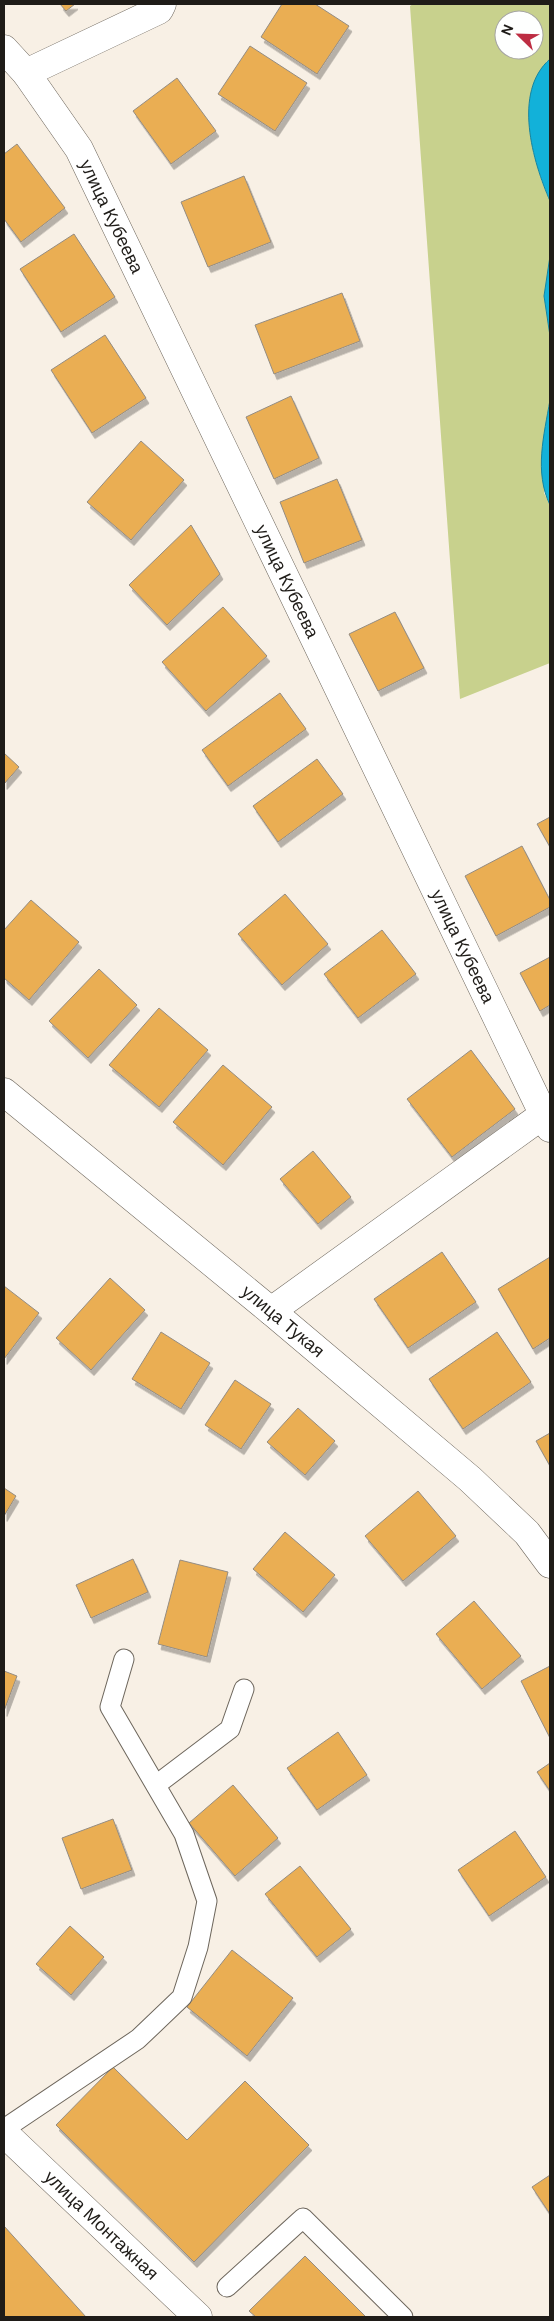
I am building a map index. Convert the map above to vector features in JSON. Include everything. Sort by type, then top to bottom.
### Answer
[{"type":"street","points":[[26,73],[159,10],[162,4]]},
{"type":"street","name":"улица Кубеева","points":[[4,49],[26,73],[79,149],[547,1121]]},
{"type":"street","name":"улица Тукая","points":[[4,1092],[271,1311],[470,1478],[528,1533],[550,1564]]},
{"type":"street","points":[[271,1311],[547,1121]]},
{"type":"street","name":"улица Монтажная","points":[[4,2133],[198,2317]]},
{"type":"lane","points":[[4,2129],[138,2039],[182,1997],[198,1947],[207,1900],[184,1834],[110,1707],[124,1659]]},
{"type":"lane","points":[[156,1785],[230,1729],[244,1689]]},
{"type":"lane","points":[[227,2287],[304,2218],[403,2317]]},
{"type":"green space","points":[[413,4],[550,4],[550,59],[546,62],[533,151],[550,201],[550,256],[544,296],[550,336],[550,400],[544,434],[544,493],[550,505],[550,663],[460,699],[410,6]]},
{"type":"water","points":[[550,59],[550,201],[537,167],[529,128],[529,108],[532,90],[538,73]]},
{"type":"water","points":[[550,256],[550,336],[544,296]]},
{"type":"water","points":[[550,400],[550,505],[542,480],[541,467],[543,440]]},
{"type":"building","points":[[60,4],[75,4],[66,11]]},
{"type":"building","points":[[282,4],[315,4],[349,26],[317,74],[261,37]]},
{"type":"building","points":[[250,46],[307,83],[275,131],[218,94]]},
{"type":"building","points":[[177,78],[216,131],[171,164],[133,111]]},
{"type":"building","points":[[17,144],[65,208],[21,242],[4,219],[4,154]]},
{"type":"building","points":[[244,176],[271,242],[208,267],[181,202]]},
{"type":"building","points":[[74,234],[115,297],[61,332],[20,269]]},
{"type":"building","points":[[342,293],[360,341],[274,374],[255,325]]},
{"type":"building","points":[[105,335],[146,398],[92,433],[51,370]]},
{"type":"building","points":[[291,396],[319,458],[274,479],[246,417]]},
{"type":"building","points":[[141,441],[184,480],[131,540],[87,502]]},
{"type":"building","points":[[337,479],[362,540],[304,563],[280,502]]},
{"type":"building","points":[[191,525],[220,574],[167,625],[129,585]]},
{"type":"building","points":[[223,607],[267,656],[206,711],[162,662]]},
{"type":"building","points":[[395,612],[424,668],[378,691],[349,634]]},
{"type":"building","points":[[280,693],[306,729],[228,786],[202,750]]},
{"type":"building","points":[[4,753],[19,767],[4,784]]},
{"type":"building","points":[[317,759],[343,794],[278,842],[253,806]]},
{"type":"building","points":[[550,817],[550,847],[537,824]]},
{"type":"building","points":[[522,846],[550,900],[550,907],[496,936],[465,876]]},
{"type":"building","points":[[285,894],[328,944],[282,985],[238,934]]},
{"type":"building","points":[[31,900],[79,942],[29,1000],[4,978],[4,930]]},
{"type":"building","points":[[382,930],[416,974],[358,1018],[324,974]]},
{"type":"building","points":[[550,957],[550,1005],[540,1011],[520,973]]},
{"type":"building","points":[[99,969],[137,1005],[88,1058],[49,1021]]},
{"type":"building","points":[[159,1008],[208,1050],[159,1107],[109,1065]]},
{"type":"building","points":[[471,1050],[515,1109],[452,1157],[407,1099]]},
{"type":"building","points":[[223,1065],[272,1107],[223,1165],[173,1122]]},
{"type":"building","points":[[313,1151],[351,1197],[318,1224],[280,1179]]},
{"type":"building","points":[[442,1252],[476,1302],[408,1348],[374,1299]]},
{"type":"building","points":[[550,1257],[550,1338],[533,1349],[498,1289]]},
{"type":"building","points":[[110,1278],[145,1310],[91,1370],[56,1338]]},
{"type":"building","points":[[4,1286],[39,1313],[4,1359]]},
{"type":"building","points":[[161,1332],[210,1363],[181,1409],[132,1379]]},
{"type":"building","points":[[497,1332],[531,1382],[463,1429],[429,1379]]},
{"type":"building","points":[[235,1380],[271,1404],[241,1449],[205,1425]]},
{"type":"building","points":[[298,1408],[335,1441],[305,1475],[267,1442]]},
{"type":"building","points":[[550,1433],[550,1466],[536,1441]]},
{"type":"building","points":[[4,1488],[16,1496],[4,1516]]},
{"type":"building","points":[[418,1491],[456,1536],[403,1581],[365,1536]]},
{"type":"building","points":[[285,1532],[335,1575],[303,1612],[253,1569]]},
{"type":"building","points":[[133,1559],[148,1592],[91,1618],[76,1585]]},
{"type":"building","points":[[180,1560],[228,1572],[207,1657],[158,1644]]},
{"type":"building","points":[[474,1601],[521,1656],[482,1689],[436,1634]]},
{"type":"building","points":[[550,1666],[550,1738],[521,1681]]},
{"type":"building","points":[[4,1671],[17,1676],[4,1711]]},
{"type":"building","points":[[338,1732],[367,1775],[317,1810],[287,1768]]},
{"type":"building","points":[[550,1763],[550,1791],[537,1772]]},
{"type":"building","points":[[233,1785],[278,1838],[235,1876],[189,1823]]},
{"type":"building","points":[[113,1819],[132,1870],[81,1889],[62,1838]]},
{"type":"building","points":[[515,1831],[546,1877],[489,1916],[458,1870]]},
{"type":"building","points":[[300,1866],[351,1929],[317,1957],[265,1894]]},
{"type":"building","points":[[70,1926],[104,1957],[71,1995],[36,1964]]},
{"type":"building","points":[[232,1950],[293,1998],[247,2056],[187,2007]]},
{"type":"building","points":[[113,2067],[187,2140],[245,2081],[309,2145],[194,2262],[56,2125]]},
{"type":"building","points":[[550,2175],[550,2214],[532,2187]]},
{"type":"building","points":[[4,2226],[86,2317],[4,2317]]},
{"type":"building","points":[[305,2256],[366,2317],[256,2317],[249,2311]]}]
